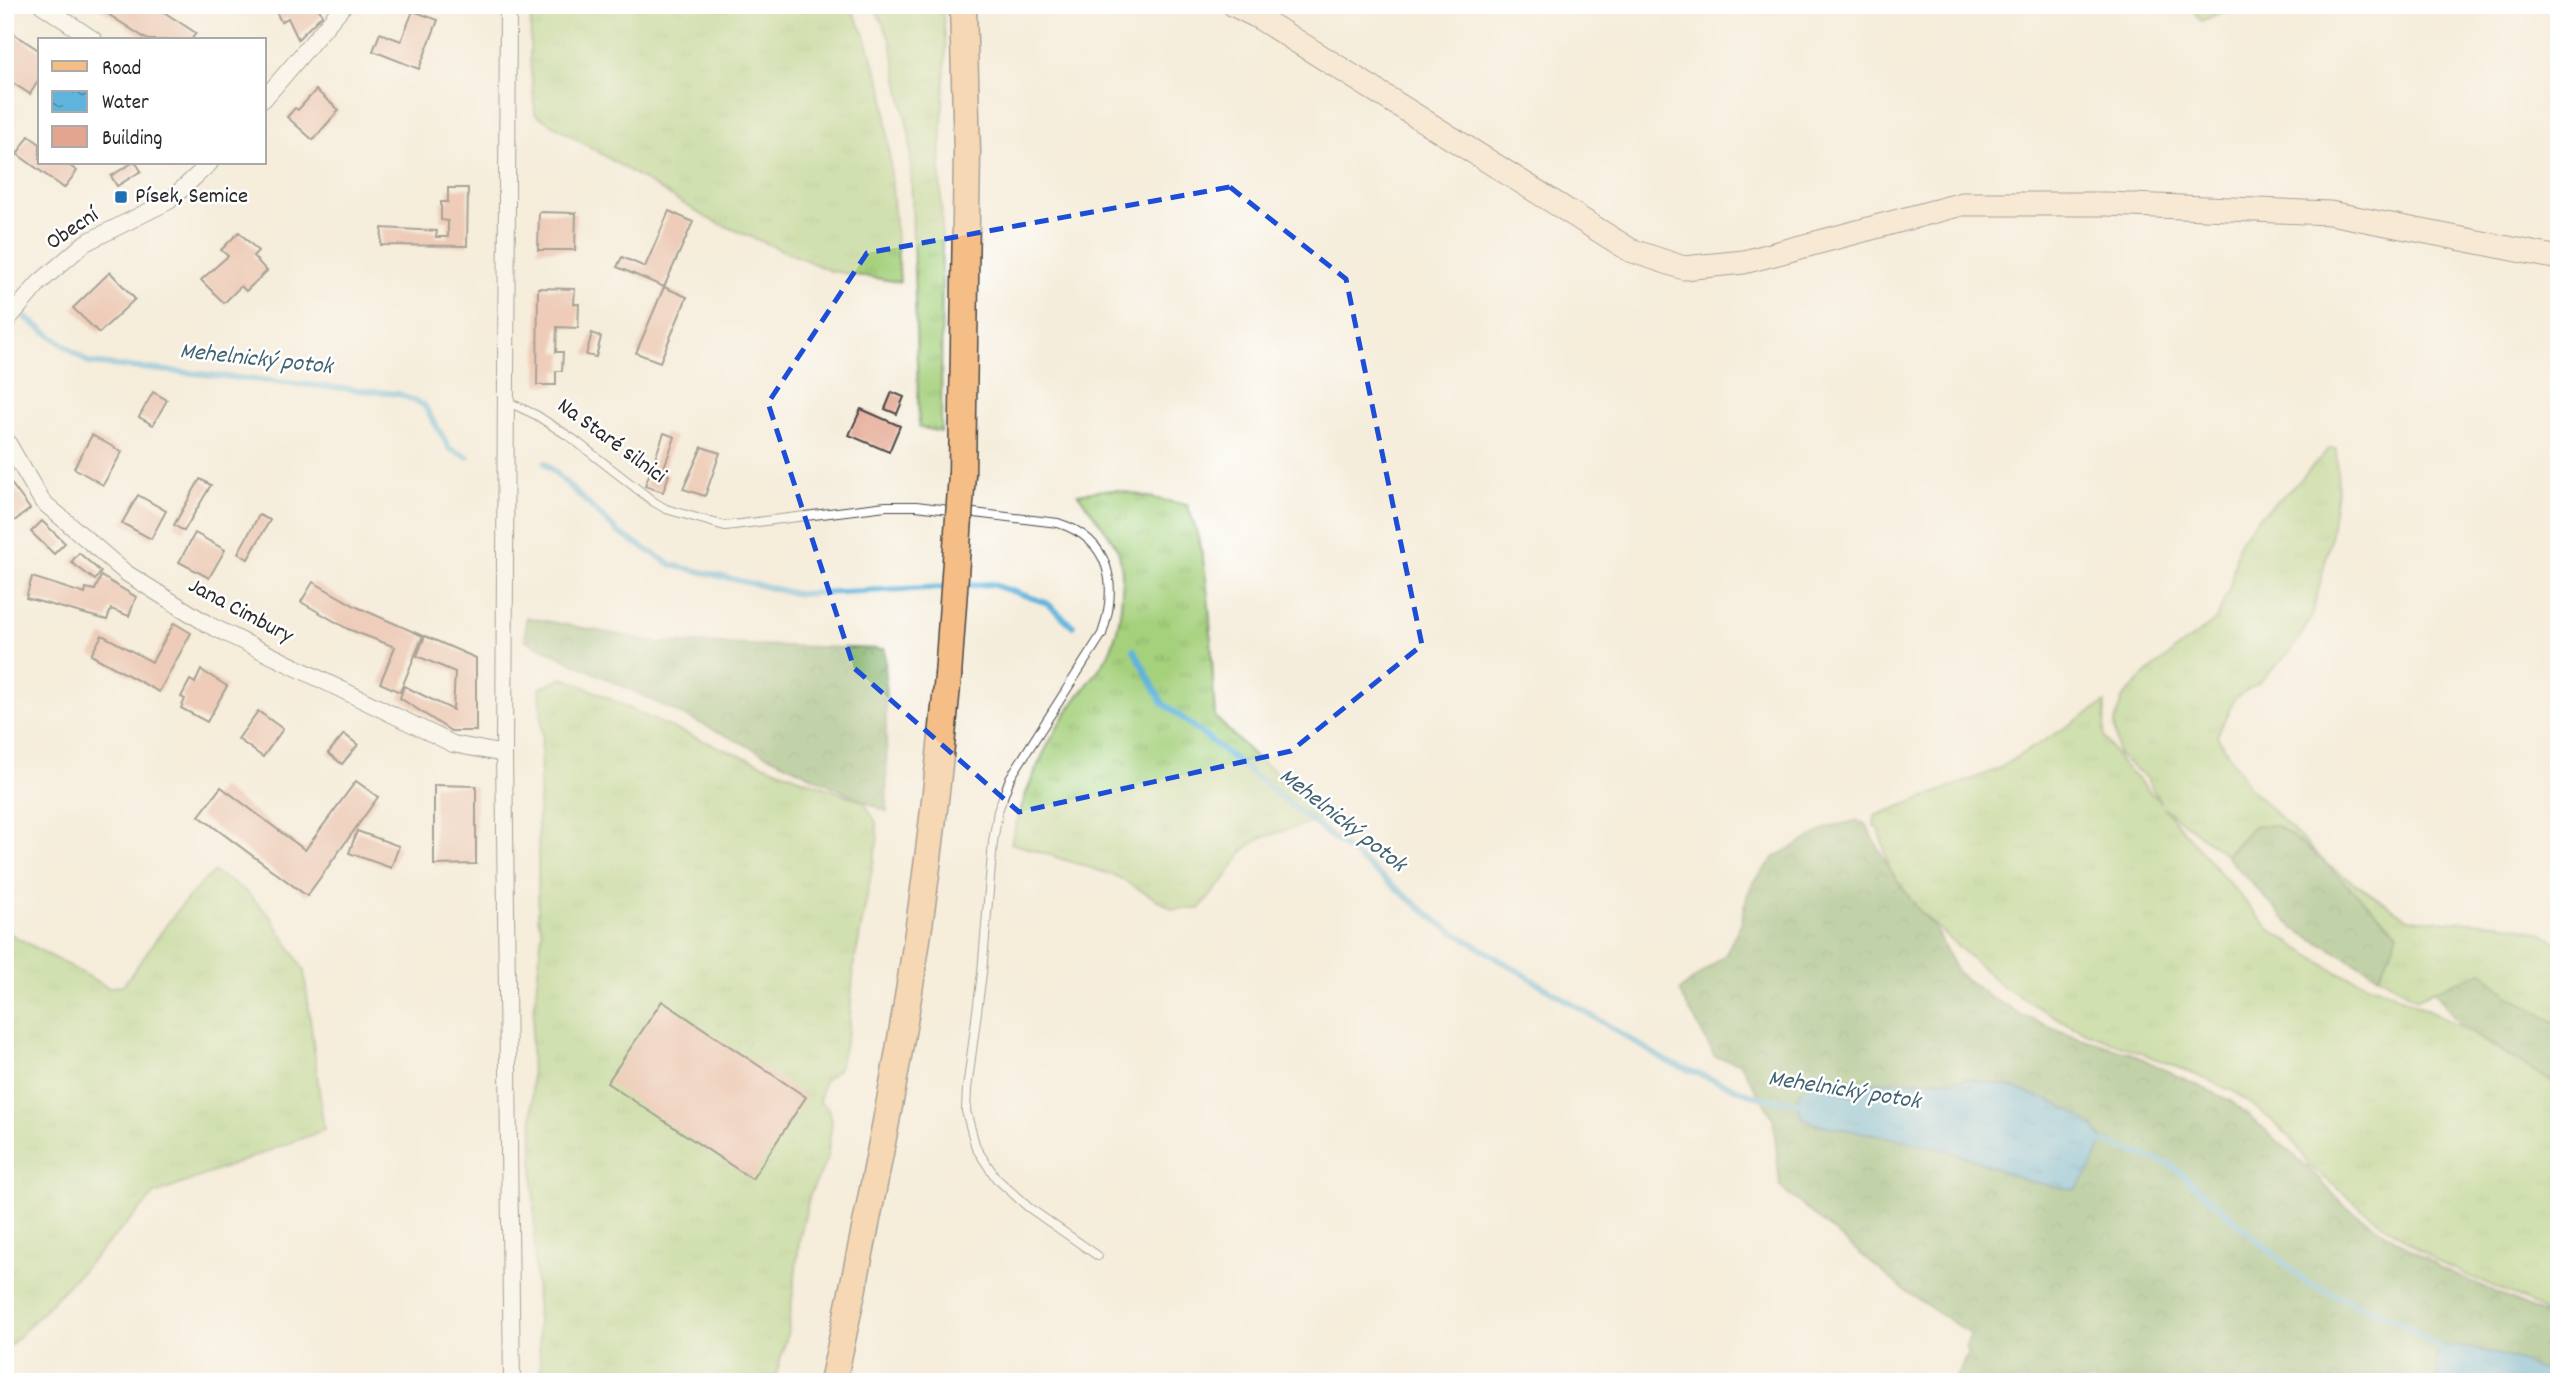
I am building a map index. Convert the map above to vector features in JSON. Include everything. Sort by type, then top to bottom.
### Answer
[{"type":"main road","points":[[832,1382],[863,1244],[909,993],[948,676],[962,474],[967,166],[963,5]]},
{"type":"street","points":[[42,5],[91,38]]},
{"type":"street","points":[[266,97],[344,5]]},
{"type":"street","points":[[508,5],[504,754],[512,1382]]},
{"type":"street","points":[[1234,5],[1260,11],[1630,250],[1684,268],[1744,262],[1962,204],[2106,204],[2330,213],[2559,258]]},
{"type":"street","name":"Obecní","points":[[5,323],[40,283],[85,243],[169,201],[209,164]]},
{"type":"street","name":"Jana Cimbury","points":[[5,438],[42,501],[136,579],[209,625],[453,744],[504,754]]},
{"type":"lane","name":"Na Staré silnici","points":[[506,401],[536,415],[573,439],[654,502],[712,525],[737,526],[855,508],[916,506],[1041,519],[1075,528],[1096,546],[1108,571],[1110,601],[1102,634],[1010,778],[998,811],[966,1111],[976,1148],[996,1178],[1028,1207],[1098,1256]]},
{"type":"highlighted area","points":[[1230,187],[1346,279],[1422,645],[1291,751],[1019,812],[854,668],[768,403],[867,253]]},
{"type":"green space","points":[[531,5],[849,5],[864,33],[884,92],[900,282],[831,271],[709,219],[535,114],[530,59]]},
{"type":"green space","points":[[874,5],[942,5],[946,48],[940,165],[941,432],[919,427],[910,139],[890,39]]},
{"type":"green space","points":[[2189,5],[2239,5],[2201,21]]},
{"type":"green space","points":[[2329,449],[2336,449],[2338,485],[2329,546],[2312,617],[2292,650],[2260,682],[2235,698],[2217,736],[2249,787],[2328,865],[2409,919],[2499,923],[2540,932],[2559,944],[2559,1025],[2508,995],[2483,972],[2417,999],[2378,975],[2391,952],[2397,932],[2314,853],[2279,827],[2254,825],[2226,855],[2163,807],[2269,929],[2336,972],[2437,1014],[2559,1086],[2559,1321],[2529,1302],[2438,1262],[2366,1212],[2309,1165],[2291,1138],[2233,1091],[2073,1027],[2003,987],[1920,912],[1890,870],[1879,829],[1874,827],[1875,816],[1996,770],[2105,703],[2104,737],[2120,762],[2161,803],[2146,778],[2118,755],[2114,725],[2122,699],[2142,678],[2216,620],[2230,587],[2239,542],[2256,520]]},
{"type":"green space","points":[[1116,490],[1187,505],[1196,529],[1206,582],[1215,717],[1255,757],[1334,815],[1261,838],[1244,850],[1225,879],[1199,909],[1173,909],[1116,876],[1011,843],[1030,782],[1044,753],[1064,717],[1105,660],[1119,622],[1122,576],[1118,551],[1078,494]]},
{"type":"green space","points":[[526,617],[656,642],[885,649],[887,812],[525,640]]},
{"type":"green space","points":[[563,678],[704,741],[864,802],[876,822],[878,838],[854,965],[849,1029],[838,1070],[824,1080],[819,1102],[828,1108],[832,1123],[827,1160],[810,1194],[800,1236],[788,1332],[774,1382],[541,1382],[535,1264],[531,1041],[542,931],[538,918],[538,821],[542,735],[540,688]]},
{"type":"green space","points":[[1858,821],[1866,824],[1890,870],[1920,912],[1932,923],[1957,972],[1987,995],[2022,1015],[2071,1035],[2130,1053],[2231,1101],[2301,1161],[2346,1207],[2441,1268],[2559,1321],[2559,1380],[2505,1357],[2448,1346],[2436,1362],[2441,1382],[1951,1382],[1968,1353],[1965,1347],[1971,1335],[1904,1290],[1780,1187],[1773,1118],[1740,1063],[1715,1057],[1679,991],[1725,955],[1741,923],[1752,884],[1775,857],[1831,826]],"holes":[[[1982,1081],[2026,1181],[1966,1156],[1904,1140],[1814,1084]]]},
{"type":"green space","points":[[2254,825],[2278,826],[2314,853],[2397,932],[2391,952],[2378,975],[2293,928],[2226,856]]},
{"type":"green space","points":[[214,872],[244,890],[272,918],[304,970],[324,1130],[155,1194],[5,1351],[5,931],[109,988],[123,985],[177,911]]},
{"type":"green space","points":[[2483,972],[2508,995],[2559,1025],[2559,1086],[2459,1024],[2434,990]]},
{"type":"water","points":[[1982,1081],[2032,1094],[2068,1110],[2096,1130],[2104,1142],[2089,1172],[2075,1190],[2026,1181],[1966,1156],[1904,1140],[1816,1124],[1802,1117],[1797,1100],[1801,1090],[1814,1084]]},
{"type":"water","points":[[2448,1346],[2491,1353],[2523,1362],[2559,1382],[2441,1382],[2436,1362],[2439,1349]]},
{"type":"building","points":[[94,5],[153,5],[196,33],[192,38],[145,38]]},
{"type":"building","points":[[273,5],[317,5],[322,15],[298,39],[288,18],[281,22]]},
{"type":"building","points":[[413,11],[438,20],[419,69],[373,51],[380,33],[401,41]]},
{"type":"building","points":[[5,28],[38,50],[38,81],[30,94],[5,78]]},
{"type":"building","points":[[316,90],[339,110],[313,140],[287,117],[295,108],[298,110]]},
{"type":"building","points":[[29,136],[38,143],[38,164],[67,164],[77,171],[64,188],[17,154]]},
{"type":"building","points":[[130,164],[137,164],[141,171],[117,186],[111,176]]},
{"type":"building","points":[[448,188],[468,188],[467,246],[381,245],[382,228],[437,231],[436,237],[448,237],[448,221],[441,220],[441,202],[448,202]]},
{"type":"building","points":[[669,211],[693,222],[664,287],[617,267],[622,257],[645,267]]},
{"type":"building","points":[[539,212],[576,213],[575,250],[538,250]]},
{"type":"building","points":[[239,232],[258,251],[253,256],[267,271],[246,291],[241,286],[224,303],[201,280],[228,256],[221,250]]},
{"type":"building","points":[[110,272],[135,299],[99,333],[73,308]]},
{"type":"building","points":[[664,287],[687,297],[660,362],[636,353]]},
{"type":"building","points":[[538,288],[575,289],[574,304],[579,304],[578,328],[557,327],[556,352],[563,352],[562,371],[556,371],[556,385],[537,385]]},
{"type":"building","points":[[592,333],[601,337],[596,357],[586,355]]},
{"type":"building","points":[[153,392],[167,400],[153,425],[139,417]]},
{"type":"building","points":[[892,392],[904,397],[897,414],[885,409]]},
{"type":"building","points":[[861,409],[900,426],[889,452],[849,435]]},
{"type":"building","points":[[664,433],[675,437],[662,473],[669,475],[663,492],[645,486]]},
{"type":"building","points":[[92,435],[122,452],[103,485],[74,468]]},
{"type":"building","points":[[702,447],[720,453],[705,496],[683,489]]},
{"type":"building","points":[[5,475],[30,509],[5,528]]},
{"type":"building","points":[[200,479],[211,485],[184,531],[174,525]]},
{"type":"building","points":[[138,495],[166,511],[151,539],[122,523]]},
{"type":"building","points":[[259,515],[270,520],[248,559],[238,553]]},
{"type":"building","points":[[42,521],[65,543],[54,554],[31,532]]},
{"type":"building","points":[[195,533],[225,550],[209,578],[179,562]]},
{"type":"building","points":[[79,553],[101,572],[95,580],[71,562]]},
{"type":"building","points":[[101,576],[136,597],[129,616],[111,609],[107,620],[26,598],[32,577],[85,594],[86,588],[95,590]]},
{"type":"building","points":[[313,582],[357,607],[423,636],[400,692],[380,683],[395,647],[348,629],[301,602]]},
{"type":"building","points":[[174,623],[191,633],[159,692],[91,655],[102,635],[152,662]]},
{"type":"building","points":[[425,636],[476,658],[476,731],[451,731],[400,698],[404,686],[453,710],[455,672],[417,656]]},
{"type":"building","points":[[201,670],[227,686],[207,722],[181,708],[185,699],[181,697],[190,680],[195,683]]},
{"type":"building","points":[[258,711],[283,729],[263,757],[238,739]]},
{"type":"building","points":[[344,734],[358,745],[342,764],[328,753]]},
{"type":"building","points":[[356,781],[378,797],[307,896],[199,816],[221,787],[305,850]]},
{"type":"building","points":[[434,785],[476,786],[476,864],[434,865]]},
{"type":"building","points":[[357,831],[399,846],[391,868],[349,853]]},
{"type":"building","points":[[662,1001],[806,1097],[752,1179],[607,1083]]},
{"type":"waterway","name":"Mehelnický potok","points":[[25,317],[89,363],[399,394],[424,405],[450,449],[468,457]]},
{"type":"waterway","name":"Mehelnický potok","points":[[545,463],[619,533],[672,565],[797,594],[948,587]]},
{"type":"waterway","name":"Mehelnický potok","points":[[962,586],[991,584],[1047,603],[1073,626]]},
{"type":"waterway","name":"Mehelnický potok","points":[[1134,650],[1162,702],[1441,924],[1666,1061],[1760,1098],[1804,1103]]},
{"type":"waterway","name":"Mehelnický potok","points":[[2098,1144],[2104,1142],[2171,1165],[2307,1283],[2399,1321],[2445,1352]]},
{"type":"place","name":"Písek, Semice","points":[[121,197]]}]
